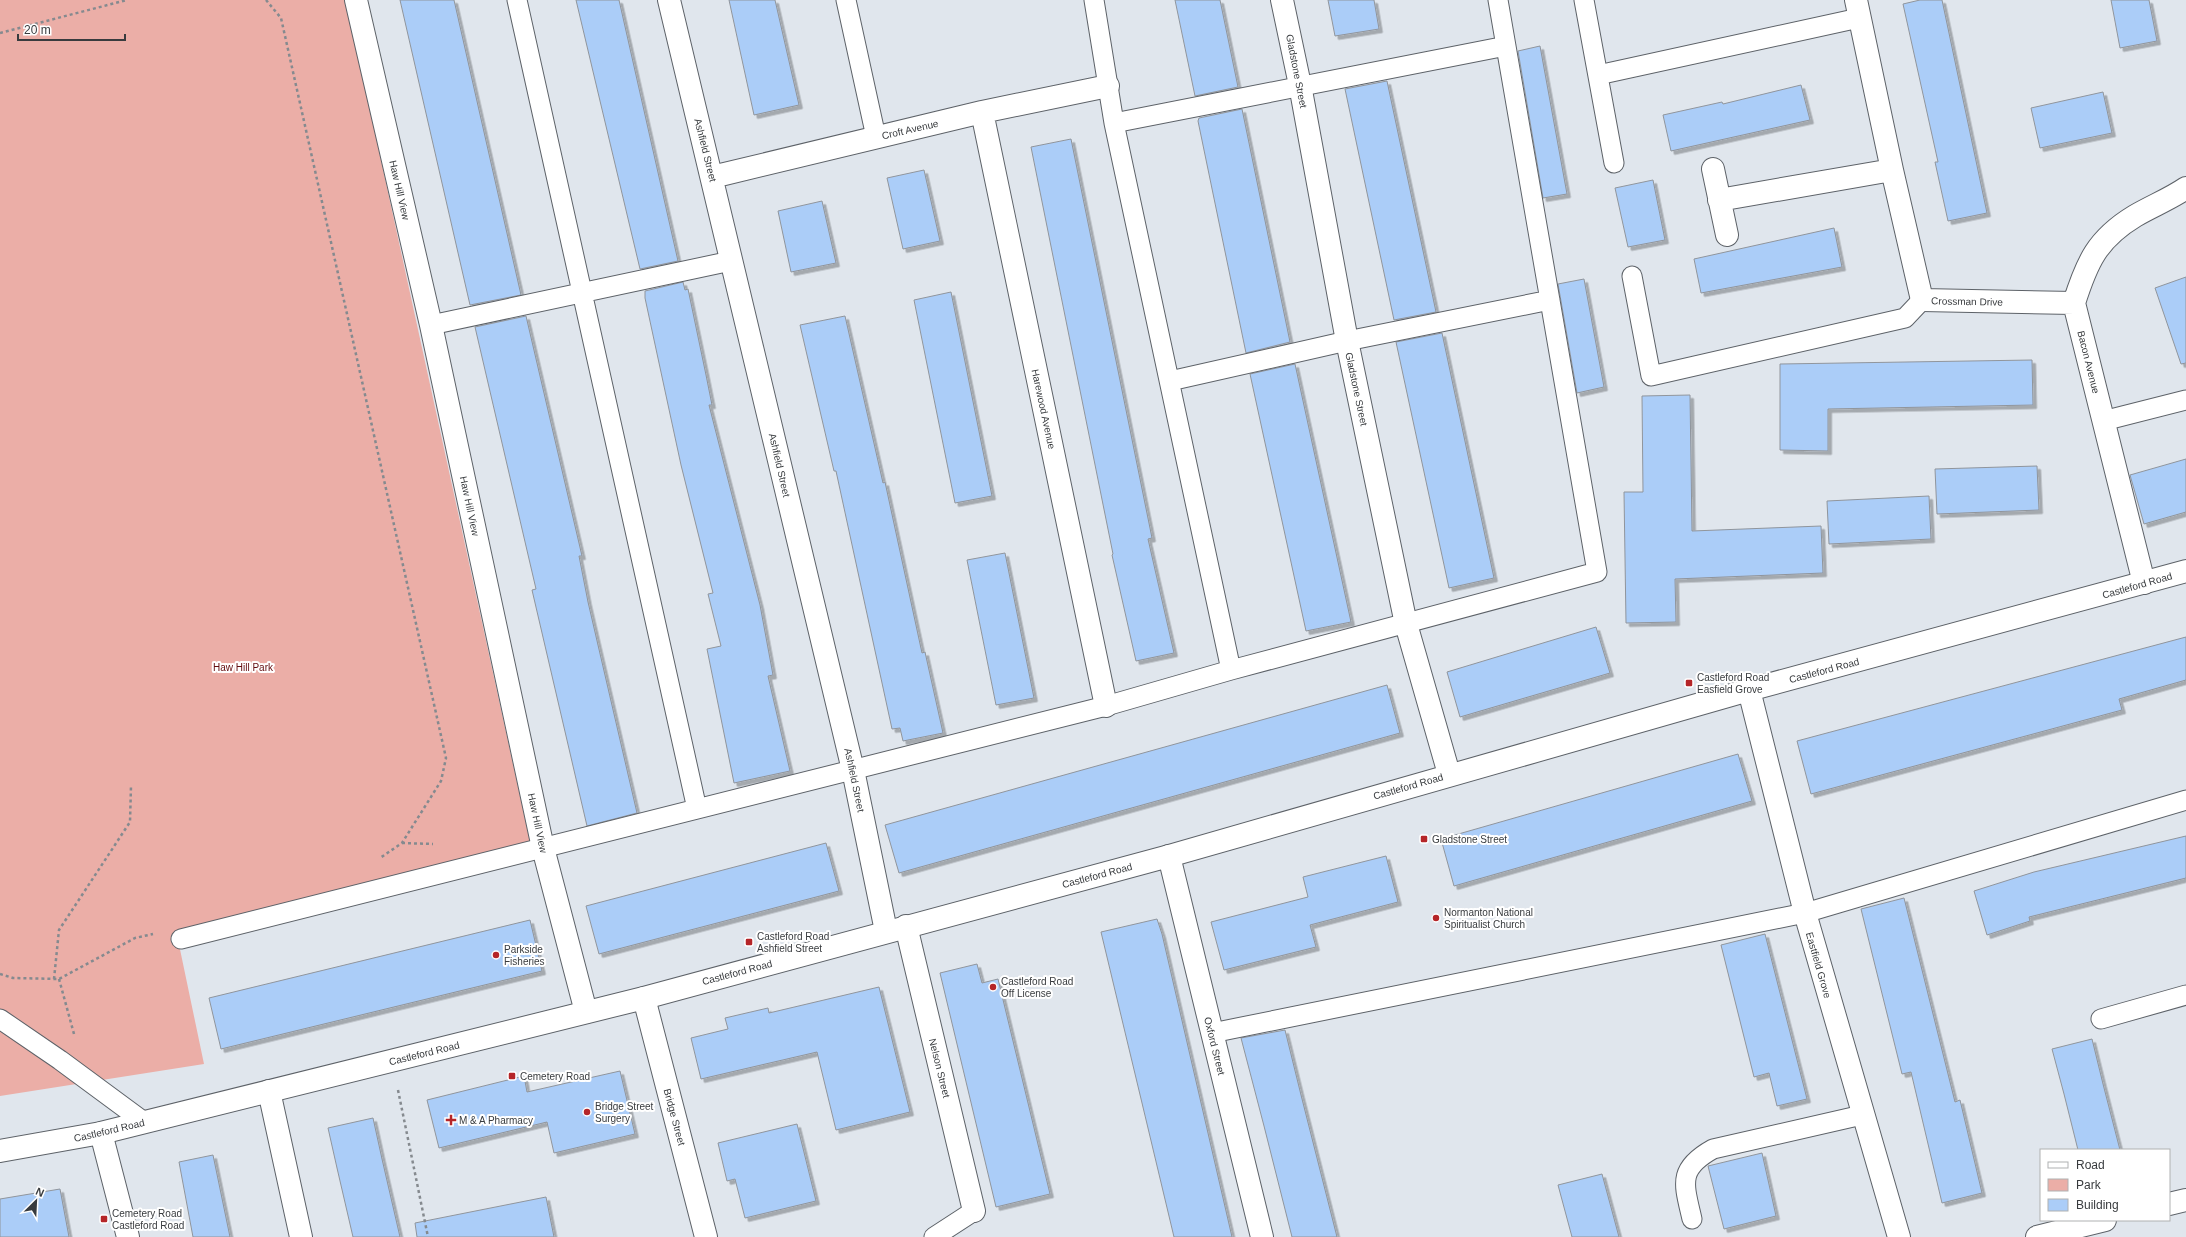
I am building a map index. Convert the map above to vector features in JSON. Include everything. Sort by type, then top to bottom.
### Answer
[{"type":"street","name":"Haw Hill View","points":[[356,0],[431,325],[543,848],[586,1012]]},
{"type":"street","name":"Ashfield Street","points":[[669,0],[853,770],[896,929]]},
{"type":"street","name":"Gladstone Street","points":[[1282,0],[1300,85],[1347,341],[1406,624],[1449,774]]},
{"type":"street","name":"Crossman Drive","points":[[1857,9],[1922,300],[2074,303]]},
{"type":"street","name":"Croft Avenue","points":[[712,177],[982,112],[1108,86]]},
{"type":"street","name":"Harewood Avenue","points":[[982,112],[1106,706]]},
{"type":"street","points":[[1713,169],[1727,235]]},
{"type":"street","points":[[1720,200],[1892,170]]},
{"type":"street","points":[[2074,303],[2085,269],[2105,238],[2136,216],[2170,200],[2186,188]]},
{"type":"street","name":"Bacon Avenue","points":[[2074,303],[2144,584]]},
{"type":"street","name":"Castleford Road","points":[[0,1151],[101,1133],[644,998],[1169,856],[1449,774],[1749,690],[2144,584],[2186,571]]},
{"type":"street","name":"Eastfield Grove","points":[[1749,690],[1804,913],[1898,1237]]},
{"type":"street","name":"Oxford Street","points":[[1169,856],[1262,1237]]},
{"type":"street","name":"Nelson Street","points":[[896,929],[974,1211]]},
{"type":"street","name":"Bridge Street","points":[[644,998],[706,1237]]},
{"type":"street","points":[[269,1091],[301,1237]]},
{"type":"street","points":[[101,1133],[128,1237]]},
{"type":"street","points":[[2170,1204],[2186,1200]]},
{"type":"street","points":[[2037,1237],[2101,1221]]},
{"type":"lane","points":[[517,0],[697,809]]},
{"type":"lane","points":[[846,0],[876,137]]},
{"type":"lane","points":[[1094,0],[1114,122],[1231,670]]},
{"type":"lane","points":[[181,939],[1106,706],[1231,670],[1597,572],[1498,0]]},
{"type":"lane","points":[[1584,0],[1614,163]]},
{"type":"lane","points":[[1598,75],[1857,9]]},
{"type":"lane","points":[[1114,122],[1506,46]]},
{"type":"lane","points":[[431,325],[731,261]]},
{"type":"lane","points":[[1632,276],[1651,376],[1905,318],[1922,300]]},
{"type":"lane","points":[[1170,381],[1347,341],[1550,300]]},
{"type":"lane","points":[[2103,421],[2186,400]]},
{"type":"lane","points":[[1212,1033],[1804,913],[2186,800]]},
{"type":"lane","points":[[2101,1018],[2186,995]]},
{"type":"lane","points":[[0,1019],[144,1122]]},
{"type":"lane","points":[[1692,1219],[1685,1191],[1687,1172],[1698,1158],[1713,1149],[1862,1115]]},
{"type":"lane","points":[[934,1237],[974,1211]]},
{"type":"path","points":[[0,33],[127,0]]},
{"type":"path","points":[[266,0],[281,18],[446,758],[441,781],[402,843],[376,860]]},
{"type":"path","points":[[54,979],[59,930],[130,822],[131,786]]},
{"type":"path","points":[[0,974],[13,978],[59,978],[135,938],[158,932]]},
{"type":"path","points":[[59,978],[86,1080]]},
{"type":"path","points":[[392,1060],[428,1237]]},
{"type":"green space","name":"Haw Hill Park","points":[[0,0],[346,0],[530,842],[177,935],[204,1064],[0,1096]]},
{"type":"building","points":[[400,0],[454,0],[521,295],[470,305]]},
{"type":"building","points":[[576,0],[619,0],[678,261],[640,269]]},
{"type":"building","points":[[729,0],[775,0],[799,105],[754,115]]},
{"type":"building","points":[[1175,0],[1220,0],[1238,87],[1195,96]]},
{"type":"building","points":[[1328,0],[1374,0],[1379,29],[1335,36]]},
{"type":"building","points":[[1920,0],[1942,0],[1987,213],[1948,221],[1935,162],[1938,162],[1903,4]]},
{"type":"building","points":[[2111,0],[2149,0],[2157,41],[2120,48]]},
{"type":"building","points":[[1540,46],[1567,194],[1543,198],[1518,51]]},
{"type":"building","points":[[1387,81],[1436,312],[1394,320],[1345,89]]},
{"type":"building","points":[[1801,85],[1810,120],[1671,151],[1663,115],[1722,102],[1723,104]]},
{"type":"building","points":[[2103,92],[2112,133],[2040,148],[2031,108]]},
{"type":"building","points":[[1242,109],[1290,342],[1246,353],[1198,121],[1199,118]]},
{"type":"building","points":[[1071,139],[1152,538],[1148,539],[1174,653],[1136,661],[1112,555],[1031,147]]},
{"type":"building","points":[[924,170],[940,241],[903,249],[887,178]]},
{"type":"building","points":[[1653,180],[1665,240],[1628,247],[1615,188]]},
{"type":"building","points":[[822,201],[836,263],[791,272],[778,211]]},
{"type":"building","points":[[1834,228],[1842,267],[1701,293],[1694,259]]},
{"type":"building","points":[[2186,277],[2186,363],[2181,364],[2155,288]]},
{"type":"building","points":[[1584,279],[1604,387],[1577,393],[1558,284]]},
{"type":"building","points":[[683,282],[685,290],[688,289],[712,405],[709,405],[760,605],[773,675],[768,676],[790,771],[734,783],[707,649],[721,646],[708,594],[713,593],[681,465],[645,298],[645,291]]},
{"type":"building","points":[[951,292],[992,496],[955,503],[914,300]]},
{"type":"building","points":[[526,316],[582,556],[579,556],[588,602],[637,813],[587,826],[532,590],[536,589],[475,327]]},
{"type":"building","points":[[845,316],[883,483],[885,482],[922,653],[925,652],[943,733],[903,741],[900,728],[892,729],[836,471],[834,471],[800,325]]},
{"type":"building","points":[[1442,333],[1494,578],[1449,588],[1396,342]]},
{"type":"building","points":[[2032,360],[2033,405],[1828,409],[1828,451],[1780,450],[1780,364]]},
{"type":"building","points":[[1295,364],[1351,622],[1306,631],[1250,374]]},
{"type":"building","points":[[1690,395],[1692,531],[1821,526],[1823,573],[1675,579],[1676,622],[1626,623],[1624,492],[1643,492],[1642,396]]},
{"type":"building","points":[[2186,459],[2186,512],[2144,524],[2130,475]]},
{"type":"building","points":[[2037,466],[2039,510],[1937,514],[1935,469]]},
{"type":"building","points":[[1929,496],[1931,539],[1829,544],[1827,501]]},
{"type":"building","points":[[1005,553],[1034,698],[996,705],[967,560]]},
{"type":"building","points":[[1596,627],[1610,673],[1460,717],[1447,672]]},
{"type":"building","points":[[2186,637],[2186,680],[2119,699],[2122,710],[1811,794],[1797,741]]},
{"type":"building","points":[[1387,685],[1400,733],[899,873],[885,825]]},
{"type":"building","points":[[1738,754],[1752,801],[1454,886],[1441,839]]},
{"type":"building","points":[[2186,836],[2186,878],[2029,917],[2030,921],[1987,935],[1974,891],[2034,872]]},
{"type":"building","points":[[826,843],[839,891],[599,954],[586,906]]},
{"type":"building","points":[[1386,856],[1398,902],[1310,925],[1316,947],[1224,970],[1211,922],[1308,897],[1303,877]]},
{"type":"building","points":[[1904,898],[1955,1102],[1960,1100],[1982,1193],[1942,1203],[1911,1072],[1902,1074],[1861,909]]},
{"type":"building","points":[[1157,919],[1162,934],[1232,1237],[1174,1237],[1101,932]]},
{"type":"building","points":[[530,920],[542,971],[221,1049],[209,998]]},
{"type":"building","points":[[1765,934],[1807,1099],[1777,1106],[1769,1073],[1754,1077],[1721,945]]},
{"type":"building","points":[[977,964],[982,983],[998,979],[1050,1194],[996,1207],[940,973]]},
{"type":"building","points":[[879,987],[910,1112],[836,1130],[817,1052],[701,1079],[691,1038],[728,1029],[725,1018],[768,1008],[769,1013]]},
{"type":"building","points":[[1285,1030],[1337,1237],[1292,1237],[1241,1038]]},
{"type":"building","points":[[2092,1039],[2120,1149],[2078,1149],[2052,1049]]},
{"type":"building","points":[[620,1071],[635,1134],[554,1153],[547,1122],[439,1148],[427,1100],[524,1076],[527,1092]]},
{"type":"building","points":[[373,1118],[400,1237],[353,1237],[337,1168],[328,1128]]},
{"type":"building","points":[[797,1124],[816,1201],[745,1218],[735,1179],[727,1181],[718,1143]]},
{"type":"building","points":[[1762,1153],[1776,1216],[1724,1229],[1708,1166]]},
{"type":"building","points":[[213,1155],[230,1237],[193,1237],[179,1162]]},
{"type":"building","points":[[1602,1174],[1619,1237],[1572,1237],[1558,1185]]},
{"type":"building","points":[[60,1189],[69,1237],[0,1237],[0,1199]]},
{"type":"building","points":[[546,1197],[554,1237],[417,1237],[415,1223]]},
{"type":"place","name":"Castleford Road Easfield Grove","points":[[1689,683]]},
{"type":"place","name":"Gladstone Street","points":[[1424,839]]},
{"type":"place","name":"Normanton National Spiritualist Church","points":[[1436,918]]},
{"type":"place","name":"Castleford Road Ashfield Street","points":[[749,942]]},
{"type":"place","name":"Parkside Fisheries","points":[[496,955]]},
{"type":"place","name":"Castleford Road Off License","points":[[993,987]]},
{"type":"place","name":"Cemetery Road","points":[[512,1076]]},
{"type":"place","name":"Bridge Street Surgery","points":[[587,1112]]},
{"type":"place","name":"M & A Pharmacy","points":[[451,1120]]},
{"type":"place","name":"Cemetery Road Castleford Road","points":[[104,1219]]}]
